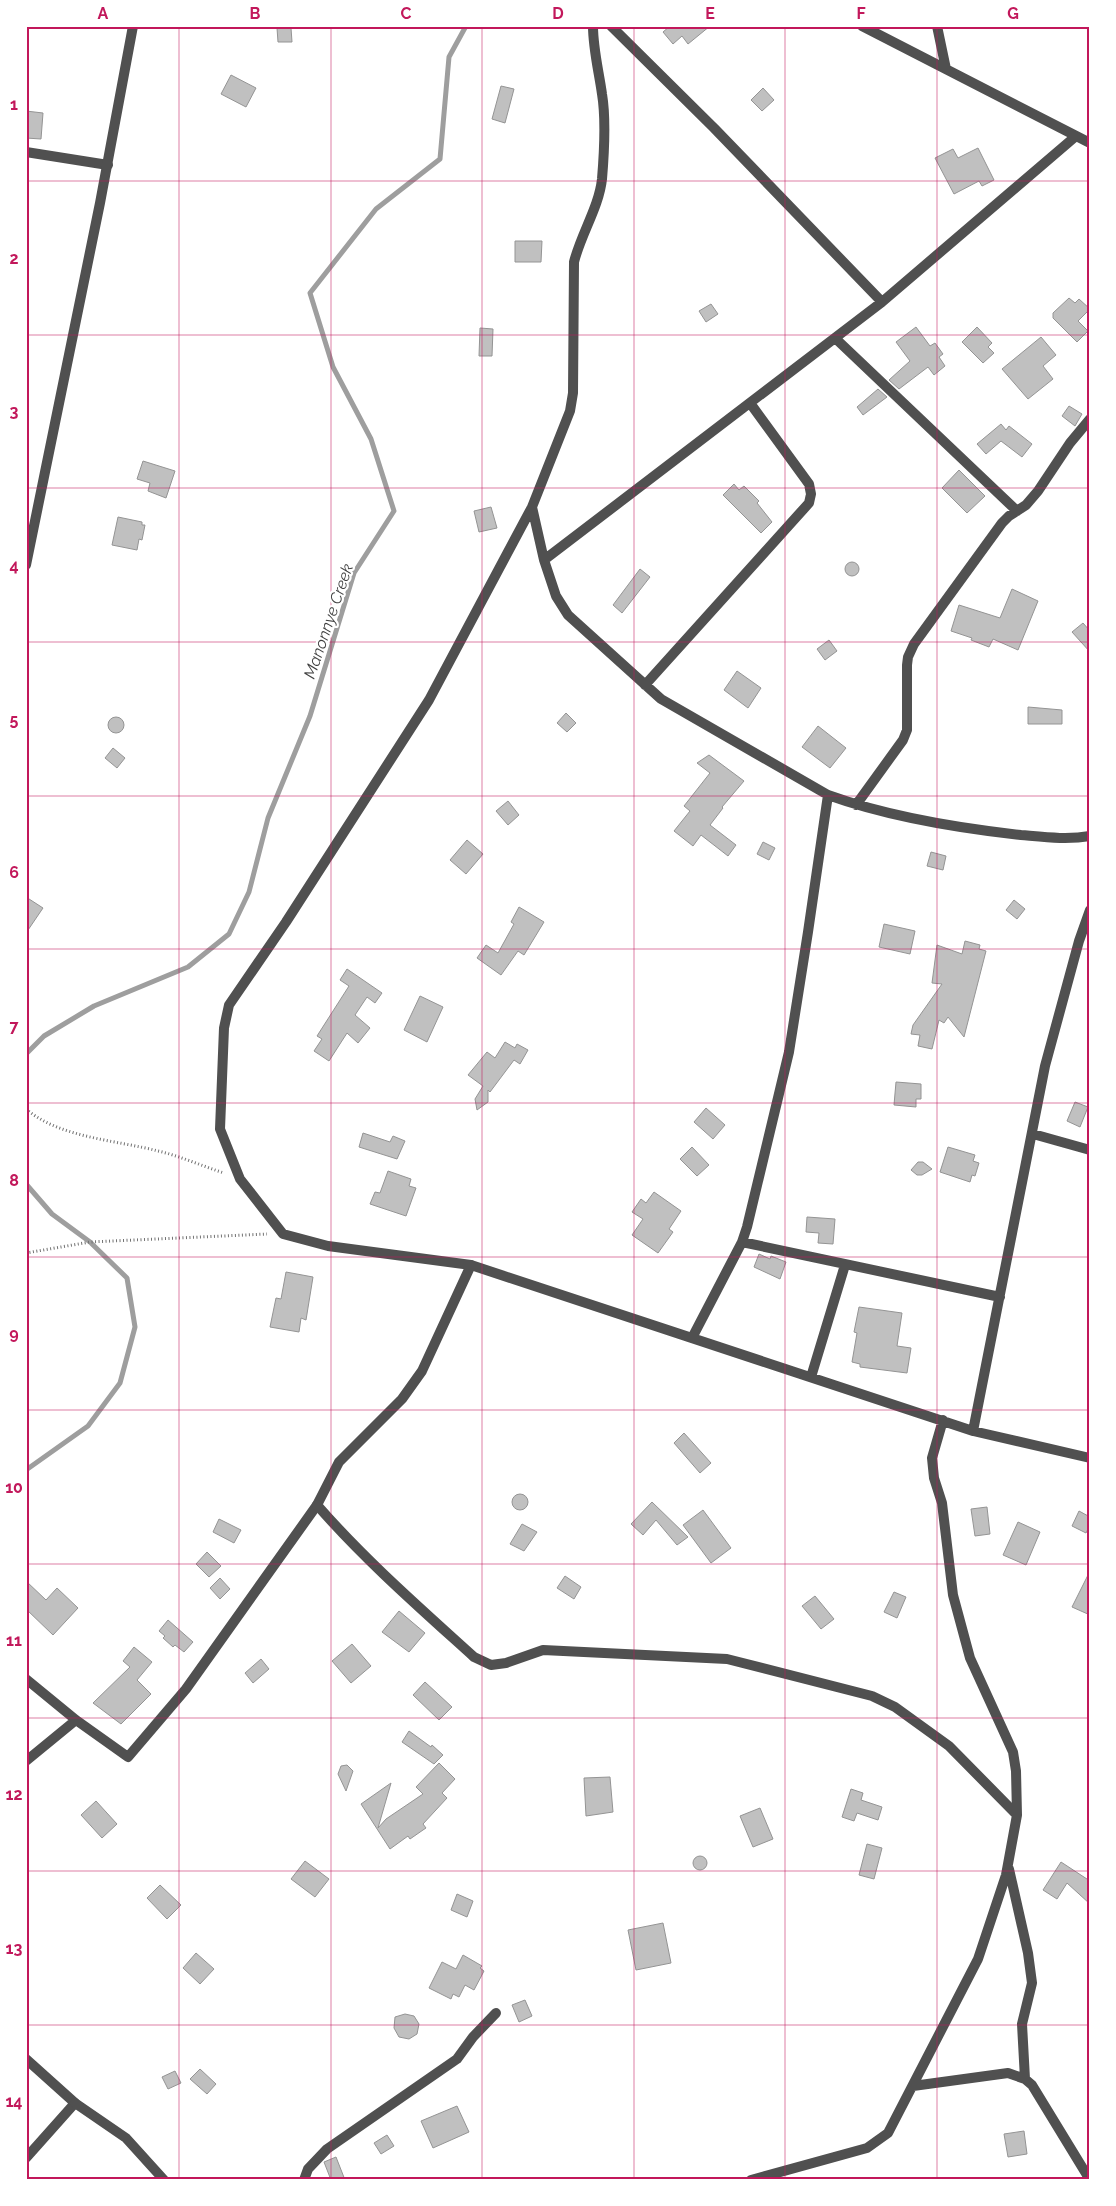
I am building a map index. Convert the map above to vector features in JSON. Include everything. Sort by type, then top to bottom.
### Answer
[{"type":"street","points":[[26,565],[108,165],[134,26]]},
{"type":"street","points":[[593,26],[595,53],[603,96],[602,180],[574,262],[573,393],[570,411],[532,507],[429,700],[286,922],[228,1005],[224,1028],[220,1129],[240,1179],[283,1234],[328,1246],[471,1265],[973,1431],[1090,1458]]},
{"type":"street","points":[[612,26],[714,128],[882,302]]},
{"type":"street","points":[[862,26],[1090,143]]},
{"type":"street","points":[[937,26],[946,68]]},
{"type":"street","points":[[544,560],[882,302],[1076,136]]},
{"type":"street","points":[[26,152],[108,165]]},
{"type":"street","points":[[835,338],[1017,511]]},
{"type":"street","points":[[645,686],[809,503],[811,494],[809,484],[750,403]]},
{"type":"street","points":[[856,805],[903,740],[907,730],[907,665],[908,657],[914,644],[1002,523],[1026,505],[1038,492],[1070,443],[1090,419]]},
{"type":"street","points":[[532,507],[544,560],[556,596],[568,615],[660,699],[828,795],[856,805],[988,831],[1075,838],[1090,836]]},
{"type":"street","points":[[692,1338],[742,1242],[789,1052],[828,795]]},
{"type":"street","points":[[973,1431],[1045,1066],[1079,941],[1090,910]]},
{"type":"street","points":[[1033,1134],[1090,1150]]},
{"type":"street","points":[[742,1242],[1000,1297]]},
{"type":"street","points":[[26,1679],[76,1720],[128,1757],[186,1689],[317,1505],[339,1462],[402,1399],[422,1371],[471,1265]]},
{"type":"street","points":[[811,1377],[845,1265]]},
{"type":"street","points":[[751,2180],[867,2148],[888,2133],[978,1959],[1008,1865],[1017,1815],[1016,1771],[1013,1752],[970,1658],[954,1595],[942,1503],[934,1478],[932,1458],[943,1420]]},
{"type":"street","points":[[317,1505],[373,1565],[474,1657],[491,1665],[506,1663],[543,1650],[694,1656],[727,1659],[872,1696],[895,1707],[949,1746],[1017,1815]]},
{"type":"street","points":[[26,1761],[76,1720]]},
{"type":"street","points":[[1008,1865],[1028,1953],[1032,1983],[1022,2024],[1025,2079]]},
{"type":"street","points":[[304,2180],[308,2169],[327,2149],[457,2059],[473,2037],[496,2013]]},
{"type":"street","points":[[26,2059],[75,2103],[126,2138],[164,2180]]},
{"type":"street","points":[[913,2086],[1008,2073],[1025,2079],[1032,2085],[1090,2180]]},
{"type":"street","points":[[26,2158],[75,2103]]},
{"type":"path","points":[[26,1109],[37,1118],[56,1127],[160,1151],[240,1179]]},
{"type":"path","points":[[26,1253],[90,1242],[283,1234]]},
{"type":"building","points":[[670,26],[710,26],[688,44],[682,36],[673,44],[663,32]]},
{"type":"building","points":[[277,28],[291,28],[292,42],[278,42]]},
{"type":"building","points":[[231,75],[256,88],[246,107],[221,94]]},
{"type":"building","points":[[501,86],[514,89],[505,123],[492,119]]},
{"type":"building","points":[[763,88],[774,100],[762,111],[751,100]]},
{"type":"building","points":[[26,111],[43,113],[41,139],[26,138]]},
{"type":"building","points":[[978,148],[994,180],[982,186],[979,181],[954,194],[935,158],[953,149],[958,158]]},
{"type":"building","points":[[515,241],[542,241],[541,262],[515,262]]},
{"type":"building","points":[[1069,298],[1075,303],[1079,299],[1090,309],[1078,321],[1088,331],[1077,342],[1053,318],[1053,313]]},
{"type":"building","points":[[711,304],[718,314],[706,322],[699,311]]},
{"type":"building","points":[[916,327],[930,346],[935,343],[943,354],[939,357],[945,366],[934,375],[928,367],[899,389],[889,380],[910,361],[896,342]]},
{"type":"building","points":[[977,327],[992,343],[988,347],[994,353],[983,363],[962,342]]},
{"type":"building","points":[[480,328],[493,329],[492,356],[479,356]]},
{"type":"building","points":[[1041,337],[1056,355],[1043,366],[1053,379],[1028,399],[1002,369]]},
{"type":"building","points":[[878,389],[887,397],[863,415],[857,407]]},
{"type":"building","points":[[1069,406],[1082,414],[1075,426],[1062,416]]},
{"type":"building","points":[[1001,424],[1006,430],[1009,426],[1032,444],[1022,457],[1001,441],[986,454],[977,444]]},
{"type":"building","points":[[143,461],[175,471],[166,498],[148,491],[150,483],[137,479]]},
{"type":"building","points":[[959,470],[985,496],[967,513],[942,488]]},
{"type":"building","points":[[734,484],[739,490],[744,486],[759,501],[757,503],[772,522],[761,533],[723,495]]},
{"type":"building","points":[[491,507],[497,528],[479,532],[474,511]]},
{"type":"building","points":[[118,517],[142,522],[142,525],[145,525],[142,540],[139,539],[137,550],[112,545]]},
{"type":"building","points":[[849,562],[855,562],[859,569],[855,576],[849,576],[845,572],[845,566]]},
{"type":"building","points":[[640,569],[650,577],[622,613],[613,605]]},
{"type":"building","points":[[1012,589],[1038,601],[1018,650],[993,639],[989,647],[971,640],[972,638],[951,631],[959,605],[1000,618]]},
{"type":"building","points":[[1083,623],[1090,631],[1090,652],[1072,632]]},
{"type":"building","points":[[829,640],[837,651],[825,660],[817,649]]},
{"type":"building","points":[[737,671],[761,688],[748,708],[724,690]]},
{"type":"building","points":[[1028,707],[1062,710],[1062,724],[1028,724]]},
{"type":"building","points":[[566,713],[576,723],[567,732],[557,723]]},
{"type":"building","points":[[116,717],[122,719],[124,725],[122,731],[116,733],[110,731],[108,725],[110,719]]},
{"type":"building","points":[[818,726],[846,748],[830,768],[802,747]]},
{"type":"building","points":[[113,748],[125,758],[117,768],[105,758]]},
{"type":"building","points":[[709,755],[744,781],[722,807],[710,825],[736,845],[728,856],[701,835],[693,846],[674,831],[690,811],[684,806],[710,773],[697,763]]},
{"type":"building","points":[[508,801],[519,815],[508,825],[496,811]]},
{"type":"building","points":[[467,840],[483,854],[466,874],[450,860]]},
{"type":"building","points":[[763,842],[775,848],[769,860],[757,854]]},
{"type":"building","points":[[931,852],[946,856],[943,870],[927,866]]},
{"type":"building","points":[[26,897],[43,908],[26,933]]},
{"type":"building","points":[[1014,900],[1025,909],[1017,919],[1006,910]]},
{"type":"building","points":[[519,907],[544,922],[524,955],[518,951],[501,975],[477,958],[486,945],[498,953],[514,924],[511,922]]},
{"type":"building","points":[[884,924],[915,931],[910,954],[879,947]]},
{"type":"building","points":[[965,941],[980,945],[979,949],[986,951],[964,1037],[948,1017],[944,1023],[939,1020],[932,1049],[918,1046],[920,1035],[911,1034],[913,1025],[942,984],[932,983],[937,945],[962,954]]},
{"type":"building","points":[[347,969],[382,993],[375,1003],[367,997],[355,1015],[370,1028],[358,1043],[347,1033],[329,1061],[314,1051],[322,1039],[317,1036],[349,986],[340,980]]},
{"type":"building","points":[[420,996],[443,1007],[427,1042],[404,1030]]},
{"type":"building","points":[[505,1042],[515,1048],[517,1044],[528,1050],[520,1064],[514,1060],[490,1092],[488,1090],[488,1102],[477,1110],[475,1099],[483,1086],[468,1075],[487,1052],[495,1058]]},
{"type":"building","points":[[896,1082],[921,1084],[921,1099],[916,1099],[916,1107],[894,1105]]},
{"type":"building","points":[[1075,1102],[1088,1107],[1080,1127],[1067,1121]]},
{"type":"building","points":[[706,1108],[725,1125],[713,1139],[694,1122]]},
{"type":"building","points":[[363,1133],[390,1142],[393,1136],[405,1141],[397,1159],[359,1147]]},
{"type":"building","points":[[692,1147],[709,1165],[697,1176],[680,1159]]},
{"type":"building","points":[[948,1147],[975,1155],[973,1161],[979,1163],[975,1176],[972,1175],[970,1182],[940,1172]]},
{"type":"building","points":[[918,1162],[923,1162],[932,1169],[922,1175],[917,1175],[911,1170]]},
{"type":"building","points":[[388,1171],[411,1179],[409,1186],[416,1188],[406,1216],[370,1204],[375,1192],[380,1193]]},
{"type":"building","points":[[654,1192],[681,1211],[669,1229],[673,1232],[658,1253],[632,1235],[643,1219],[632,1212],[641,1199],[646,1203]]},
{"type":"building","points":[[807,1217],[835,1219],[833,1244],[818,1243],[819,1233],[806,1232]]},
{"type":"building","points":[[759,1254],[770,1259],[771,1256],[786,1262],[780,1279],[754,1267]]},
{"type":"building","points":[[286,1272],[313,1277],[306,1320],[301,1318],[299,1332],[270,1327],[276,1298],[281,1299]]},
{"type":"building","points":[[859,1307],[902,1313],[897,1346],[911,1348],[907,1373],[860,1367],[860,1364],[852,1362],[857,1333],[854,1332]]},
{"type":"building","points":[[684,1433],[711,1463],[700,1473],[674,1443]]},
{"type":"building","points":[[520,1494],[526,1496],[528,1502],[526,1508],[520,1510],[514,1508],[512,1502],[514,1496]]},
{"type":"building","points":[[652,1502],[688,1537],[677,1545],[656,1520],[643,1535],[631,1524]]},
{"type":"building","points":[[987,1507],[990,1534],[975,1536],[971,1509]]},
{"type":"building","points":[[703,1510],[731,1548],[711,1563],[683,1525]]},
{"type":"building","points":[[1079,1511],[1090,1517],[1090,1525],[1086,1533],[1072,1526]]},
{"type":"building","points":[[219,1519],[241,1530],[234,1543],[213,1532]]},
{"type":"building","points":[[1018,1522],[1040,1532],[1026,1565],[1003,1555]]},
{"type":"building","points":[[522,1524],[537,1532],[524,1551],[510,1544]]},
{"type":"building","points":[[207,1552],[221,1566],[209,1577],[196,1564]]},
{"type":"building","points":[[1090,1571],[1090,1615],[1072,1607]]},
{"type":"building","points":[[565,1576],[581,1587],[574,1599],[557,1588]]},
{"type":"building","points":[[220,1578],[230,1589],[220,1599],[210,1588]]},
{"type":"building","points":[[26,1581],[46,1600],[57,1588],[78,1608],[53,1635],[26,1609]]},
{"type":"building","points":[[894,1592],[906,1597],[897,1618],[884,1612]]},
{"type":"building","points":[[815,1596],[834,1619],[821,1629],[802,1606]]},
{"type":"building","points":[[399,1611],[425,1633],[409,1652],[382,1632]]},
{"type":"building","points":[[168,1620],[193,1642],[184,1652],[175,1645],[173,1647],[163,1638],[165,1636],[159,1631]]},
{"type":"building","points":[[352,1644],[371,1666],[351,1683],[332,1661]]},
{"type":"building","points":[[134,1647],[152,1662],[137,1680],[151,1694],[121,1724],[93,1703],[130,1667],[123,1661]]},
{"type":"building","points":[[261,1659],[269,1669],[253,1683],[245,1673]]},
{"type":"building","points":[[425,1682],[452,1707],[439,1720],[413,1695]]},
{"type":"building","points":[[409,1731],[431,1747],[432,1745],[443,1755],[434,1764],[402,1742]]},
{"type":"building","points":[[439,1763],[455,1779],[442,1793],[447,1798],[423,1824],[426,1828],[410,1839],[408,1836],[390,1849],[361,1804],[391,1783],[378,1828],[386,1819],[423,1794],[416,1787]]},
{"type":"building","points":[[347,1765],[353,1771],[346,1791],[338,1774],[341,1766]]},
{"type":"building","points":[[610,1777],[613,1812],[586,1816],[584,1778]]},
{"type":"building","points":[[851,1789],[863,1793],[861,1800],[882,1807],[878,1820],[857,1813],[854,1821],[842,1817]]},
{"type":"building","points":[[96,1801],[117,1824],[102,1838],[81,1815]]},
{"type":"building","points":[[760,1808],[773,1839],[753,1847],[740,1816]]},
{"type":"building","points":[[867,1844],[882,1848],[874,1879],[859,1875]]},
{"type":"building","points":[[700,1856],[705,1858],[707,1863],[705,1868],[700,1870],[695,1868],[693,1863],[695,1858]]},
{"type":"building","points":[[305,1861],[329,1879],[315,1897],[291,1879]]},
{"type":"building","points":[[1061,1862],[1090,1881],[1090,1904],[1067,1883],[1057,1899],[1043,1890]]},
{"type":"building","points":[[160,1885],[181,1905],[167,1919],[147,1898]]},
{"type":"building","points":[[457,1894],[473,1901],[467,1917],[451,1910]]},
{"type":"building","points":[[663,1923],[671,1963],[636,1970],[628,1930]]},
{"type":"building","points":[[196,1953],[214,1969],[200,1984],[183,1968]]},
{"type":"building","points":[[463,1955],[482,1966],[480,1968],[484,1971],[474,1990],[465,1985],[459,1997],[453,1994],[451,1999],[429,1988],[442,1962],[456,1969]]},
{"type":"building","points":[[525,2000],[532,2016],[519,2022],[512,2005]]},
{"type":"building","points":[[405,2014],[414,2016],[419,2024],[417,2034],[409,2039],[399,2037],[394,2028],[395,2017]]},
{"type":"building","points":[[200,2069],[216,2084],[207,2094],[190,2079]]},
{"type":"building","points":[[175,2071],[181,2083],[168,2089],[162,2077]]},
{"type":"building","points":[[457,2106],[469,2132],[433,2148],[421,2121]]},
{"type":"building","points":[[1024,2131],[1027,2154],[1008,2157],[1004,2134]]},
{"type":"building","points":[[387,2135],[394,2146],[381,2154],[374,2143]]},
{"type":"building","points":[[336,2157],[345,2180],[331,2180],[324,2162]]},
{"type":"waterway","name":"Manonnye Creek","points":[[26,1054],[44,1036],[94,1006],[188,967],[229,934],[249,892],[268,818],[310,716],[354,573],[394,511],[371,439],[333,367],[310,293],[376,209],[440,159],[449,57],[466,26]]},
{"type":"waterway","name":"Manonnye Creek","points":[[26,1184],[52,1214],[90,1242],[127,1278],[135,1327],[120,1383],[88,1426],[26,1470]]}]
